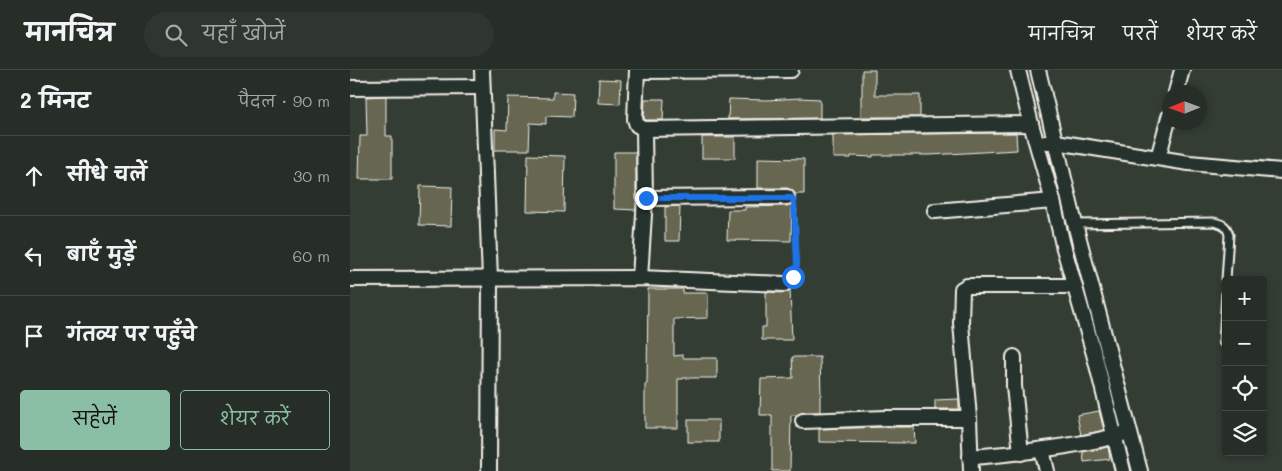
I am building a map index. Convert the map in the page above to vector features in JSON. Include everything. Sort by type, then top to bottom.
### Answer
[{"type":"street","points":[[482,70],[490,279],[489,471]]},
{"type":"street","points":[[791,70],[637,71],[635,119],[637,124],[644,129],[1030,124]]},
{"type":"street","points":[[1018,70],[1030,124],[1096,360],[1123,471]]},
{"type":"street","points":[[1038,70],[1140,471]]},
{"type":"street","points":[[1178,85],[1182,70]]},
{"type":"street","points":[[350,88],[482,87]]},
{"type":"street","points":[[640,278],[646,198],[644,129]]},
{"type":"street","points":[[1158,158],[1166,130]]},
{"type":"street","points":[[1036,142],[1056,142],[1189,163],[1282,171]]},
{"type":"street","points":[[646,198],[787,197]]},
{"type":"street","points":[[935,211],[1053,201]]},
{"type":"street","points":[[350,279],[640,278],[784,284]]},
{"type":"street","points":[[1074,284],[1066,286],[967,286],[962,289],[961,324],[969,418],[970,464],[1020,453],[1114,437],[1131,432]]},
{"type":"street","points":[[1014,357],[1014,386],[1020,453]]},
{"type":"street","points":[[803,421],[969,418]]},
{"type":"street","points":[[1042,450],[1048,471]]},
{"type":"lane","points":[[1076,224],[1214,222],[1222,224],[1228,230],[1229,235],[1226,276]]},
{"type":"path","points":[[784,284],[793,277],[797,265],[794,202],[792,198],[787,197]]},
{"type":"building","points":[[862,70],[875,70],[875,95],[920,95],[920,117],[861,117]]},
{"type":"building","points":[[599,79],[621,80],[620,104],[598,103]]},
{"type":"building","points":[[553,92],[573,93],[572,117],[546,116],[546,124],[530,123],[529,150],[495,150],[495,129],[507,130],[508,97],[553,98]]},
{"type":"building","points":[[386,96],[386,136],[392,136],[392,179],[359,179],[360,136],[367,136],[366,97]]},
{"type":"building","points":[[645,99],[664,99],[663,120],[644,119]]},
{"type":"building","points":[[729,99],[767,100],[820,99],[820,118],[728,119]]},
{"type":"building","points":[[1016,133],[1017,150],[833,158],[833,135]]},
{"type":"building","points":[[702,137],[735,137],[735,158],[702,158]]},
{"type":"building","points":[[614,152],[636,152],[636,210],[614,209]]},
{"type":"building","points":[[528,155],[565,156],[564,212],[527,211]]},
{"type":"building","points":[[758,158],[804,159],[804,194],[795,194],[787,188],[758,188]]},
{"type":"building","points":[[420,186],[452,187],[451,226],[419,225]]},
{"type":"building","points":[[792,204],[791,241],[727,240],[728,210],[745,210],[745,207],[787,206]]},
{"type":"building","points":[[680,206],[679,241],[665,241],[665,207]]},
{"type":"building","points":[[648,289],[683,289],[683,293],[708,293],[708,318],[674,319],[674,356],[683,355],[683,358],[717,358],[717,378],[678,379],[678,428],[645,428]]},
{"type":"building","points":[[790,290],[792,340],[762,340],[762,327],[766,327],[766,292],[784,293]]},
{"type":"building","points":[[792,357],[820,357],[820,412],[803,412],[791,415],[790,471],[772,471],[772,415],[760,415],[761,379],[793,378]]},
{"type":"building","points":[[959,399],[959,409],[935,409],[935,400]]},
{"type":"building","points":[[1099,411],[1104,430],[1081,435],[1077,415]]},
{"type":"building","points":[[688,420],[719,420],[719,442],[688,442]]},
{"type":"building","points":[[914,427],[915,443],[819,442],[819,429]]},
{"type":"building","points":[[1108,447],[1110,459],[1084,462],[1083,452]]},
{"type":"route","points":[[646,198],[792,198],[794,202],[797,265],[793,277]]}]
